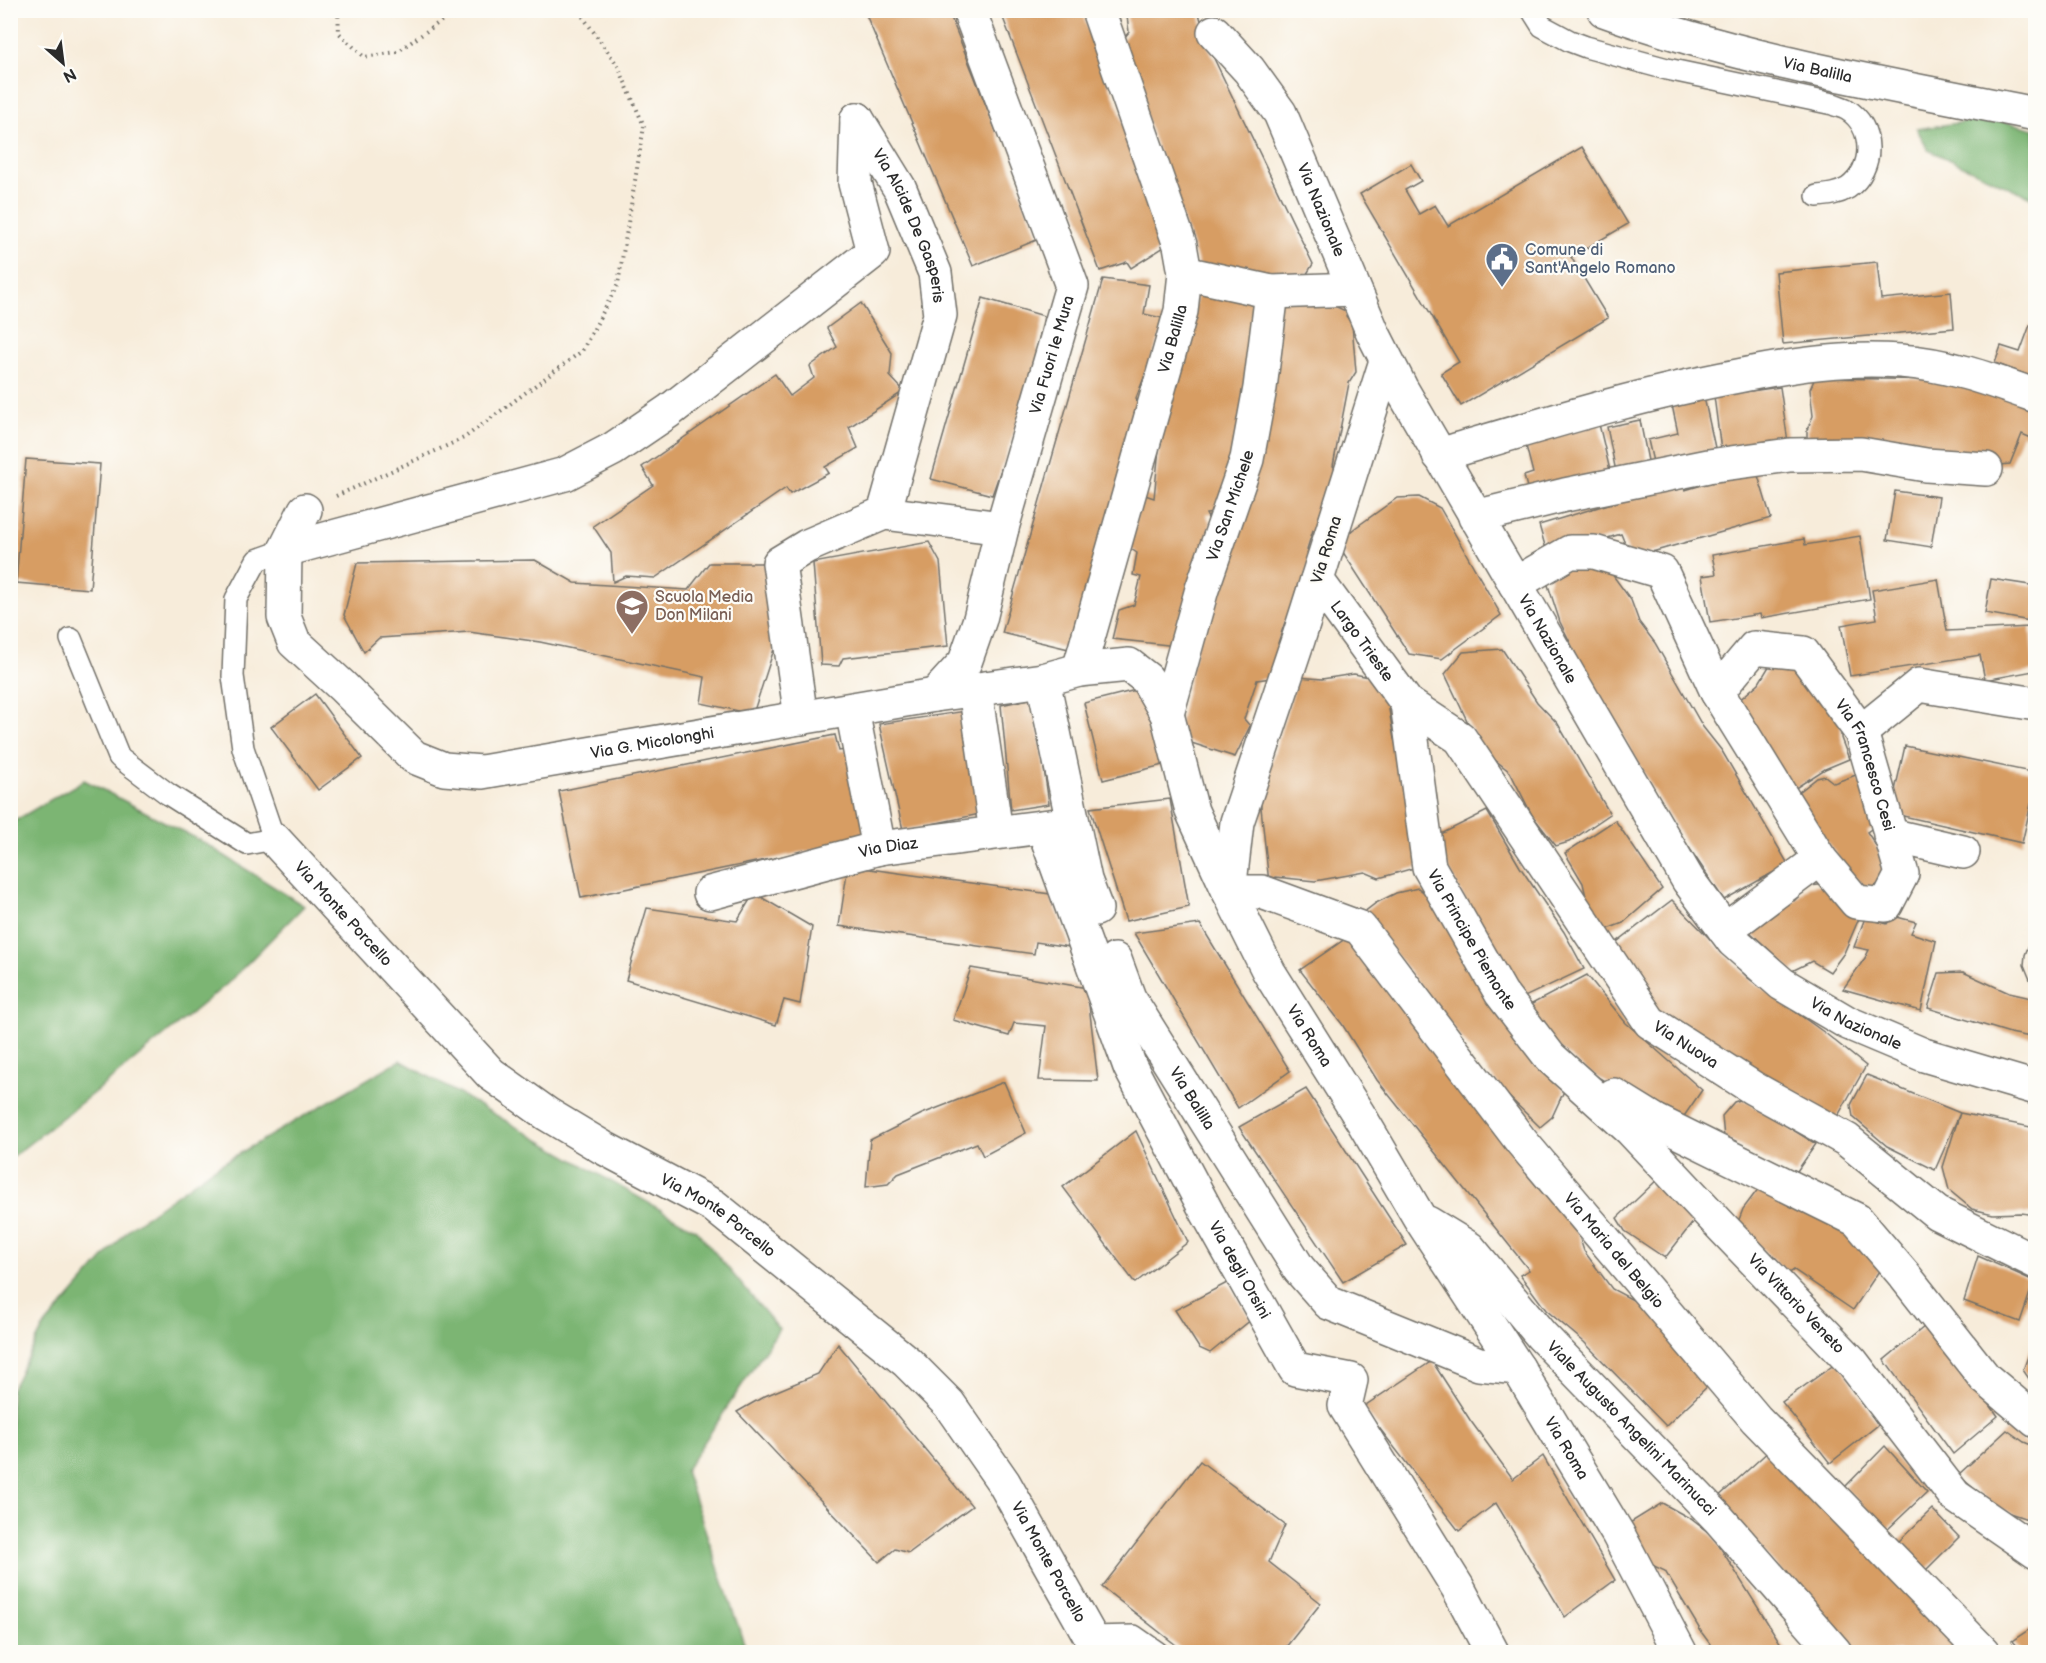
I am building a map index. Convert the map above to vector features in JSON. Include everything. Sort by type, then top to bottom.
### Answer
[{"type":"street","name":"Via Fuori le Mura","points":[[935,695],[965,662],[980,620],[1002,528],[1072,286],[969,10]]},
{"type":"street","name":"Via Balilla","points":[[1079,670],[1181,311],[1185,273],[1180,245],[1098,10]]},
{"type":"street","name":"Via Balilla","points":[[1604,10],[1707,44],[1782,63],[2036,114]]},
{"type":"street","name":"Via Nazionale","points":[[1214,33],[1249,70],[1280,113],[1386,361],[1688,880],[1725,930],[1782,984],[1848,1023],[1924,1055],[2036,1088]]},
{"type":"street","name":"Via Alcide De Gasperis","points":[[285,549],[565,474],[613,449],[669,411],[873,252],[855,183],[857,119],[900,189],[935,273],[940,315],[884,513]]},
{"type":"street","points":[[1185,273],[1272,292],[1354,289]]},
{"type":"street","name":"Via San Michele","points":[[1167,714],[1202,589],[1247,459],[1260,388],[1272,292]]},
{"type":"street","points":[[1439,455],[1648,395],[1808,364],[1863,360],[1928,364],[1977,374],[2036,396]]},
{"type":"street","name":"Via Roma","points":[[1386,361],[1237,822],[1229,892],[1269,972],[1362,1120],[1419,1217],[1518,1368],[1618,1534],[1680,1653]]},
{"type":"street","points":[[1475,517],[1565,495],[1708,466],[1790,455],[1861,454],[1926,465],[1986,469]]},
{"type":"street","name":"Via G. Micolonghi","points":[[305,510],[285,549],[284,617],[294,642],[414,757],[444,769],[482,772],[935,695],[1043,680],[1079,670],[1129,665],[1147,679],[1167,714]]},
{"type":"street","points":[[801,718],[778,563],[807,546],[884,513],[1002,528]]},
{"type":"street","name":"Via Francesco Cesi","points":[[1515,584],[1570,552],[1594,552],[1662,572],[1717,692],[1820,859],[1856,902],[1886,905],[1902,874],[1861,732],[1803,653],[1754,648],[1717,692]]},
{"type":"street","name":"Largo Trieste","points":[[1317,579],[1407,703]]},
{"type":"street","name":"Via Balilla","points":[[1043,680],[1058,825],[1085,880],[1129,998],[1299,1269],[1329,1304],[1479,1364],[1518,1368]]},
{"type":"street","points":[[1861,732],[1918,685],[2036,704]]},
{"type":"street","points":[[975,690],[996,832]]},
{"type":"street","name":"Via Principe Piemonte","points":[[1407,703],[1429,867],[1501,993],[1550,1057]]},
{"type":"street","name":"Via Nuova","points":[[1407,703],[1460,738],[1650,1022],[1753,1088],[1847,1140],[1937,1213],[2036,1262]]},
{"type":"street","points":[[852,710],[879,848]]},
{"type":"street","points":[[1167,714],[1192,811],[1229,892]]},
{"type":"street","name":"Via Diaz","points":[[710,893],[879,848],[1058,825]]},
{"type":"street","name":"Via degli Orsini","points":[[1058,825],[1130,1067],[1295,1370],[1351,1380],[1345,1406],[1458,1588],[1492,1653]]},
{"type":"street","points":[[1890,835],[1963,852]]},
{"type":"street","name":"Via Monte Porcello","points":[[274,838],[491,1074],[547,1114],[602,1147],[714,1206],[907,1362],[949,1404],[1005,1483],[1095,1645]]},
{"type":"street","points":[[1725,930],[1820,859]]},
{"type":"street","name":"Via Maria del Belgio","points":[[1229,892],[1262,892],[1360,928],[1521,1141],[1756,1419],[1983,1653]]},
{"type":"street","points":[[1550,1057],[1656,1120],[1857,1220],[1904,1275],[1984,1378],[2036,1421]]},
{"type":"street","name":"Via Vittorio Veneto","points":[[1550,1057],[1630,1129],[1852,1362],[1955,1496],[2036,1552]]},
{"type":"street","name":"Viale Augusto Angelini Marinucci","points":[[1419,1217],[1469,1248],[1541,1335],[1718,1518],[1835,1653]]},
{"type":"lane","points":[[1532,10],[1542,26],[1570,41],[1667,69],[1833,104],[1846,109],[1858,119],[1866,133],[1869,148],[1866,164],[1859,178],[1847,188],[1833,195],[1817,196]]},
{"type":"lane","points":[[71,639],[119,757],[168,794],[247,844],[274,838],[243,748],[233,676],[236,598],[257,560],[285,549]]},
{"type":"lane","points":[[1095,1645],[1134,1636],[1157,1653]]},
{"type":"path","points":[[338,10],[339,33],[364,57],[397,52],[457,10]]},
{"type":"path","points":[[305,510],[464,438],[582,351],[618,284],[644,126],[618,66],[578,10]]},
{"type":"green space","points":[[1990,118],[2035,129],[2035,202],[2031,197],[1928,150],[1917,129]]},
{"type":"green space","points":[[84,780],[203,842],[304,906],[227,984],[11,1158],[11,823]]},
{"type":"green space","points":[[400,1060],[696,1230],[779,1329],[685,1471],[747,1652],[11,1652],[11,1390],[43,1328],[130,1228],[211,1170]]},
{"type":"building","points":[[864,10],[948,10],[1039,239],[973,266]]},
{"type":"building","points":[[1000,10],[1081,10],[1169,244],[1131,268],[1127,262],[1100,271]]},
{"type":"building","points":[[1136,10],[1198,10],[1208,46],[1313,264],[1302,282],[1201,270],[1120,43],[1129,32],[1127,16]]},
{"type":"building","name":"Comune di Sant'Angelo Romano","points":[[1582,147],[1628,224],[1571,257],[1608,318],[1461,406],[1441,373],[1459,362],[1360,194],[1411,164],[1421,181],[1405,190],[1419,214],[1435,205],[1448,226]]},
{"type":"building","points":[[1877,262],[1881,299],[1951,292],[1954,328],[1783,344],[1776,272]]},
{"type":"building","points":[[1103,279],[1149,285],[1144,314],[1167,319],[1136,398],[1139,417],[1073,650],[1002,633]]},
{"type":"building","points":[[1199,289],[1266,299],[1226,511],[1206,514],[1211,524],[1177,646],[1112,639],[1119,610],[1134,605],[1141,577],[1133,575],[1137,553],[1128,547],[1142,494],[1154,498],[1160,439]]},
{"type":"building","points":[[1276,297],[1316,298],[1348,312],[1346,316],[1352,324],[1356,372],[1349,383],[1333,466],[1343,474],[1325,526],[1313,530],[1307,549],[1312,554],[1294,621],[1285,622],[1278,643],[1282,645],[1271,678],[1257,680],[1244,719],[1250,726],[1235,757],[1176,738]]},
{"type":"building","points":[[983,298],[1044,316],[1037,348],[1041,356],[992,495],[931,479]]},
{"type":"building","points":[[861,303],[892,353],[890,376],[904,391],[849,427],[858,448],[825,467],[829,473],[790,494],[786,488],[655,578],[626,576],[613,582],[611,553],[593,526],[653,485],[642,467],[775,374],[790,396],[814,378],[810,366],[837,347],[827,328]]},
{"type":"building","points":[[2030,325],[2036,327],[2036,378],[1995,363],[2001,346],[2020,352]]},
{"type":"building","points":[[1815,378],[1954,380],[2036,401],[2036,440],[2022,434],[2010,464],[1979,467],[1807,451],[1807,430],[1813,416],[1810,389]]},
{"type":"building","points":[[1780,387],[1789,449],[1722,458],[1714,396]]},
{"type":"building","points":[[1704,397],[1717,457],[1655,471],[1648,440],[1678,433],[1672,405]]},
{"type":"building","points":[[1640,420],[1650,471],[1617,477],[1607,427]]},
{"type":"building","points":[[1599,424],[1612,479],[1530,499],[1524,476],[1533,473],[1525,442]]},
{"type":"building","points":[[26,459],[100,464],[90,589],[16,583]]},
{"type":"building","points":[[1756,469],[1771,518],[1631,558],[1621,534],[1548,556],[1539,525],[1682,482],[1685,490]]},
{"type":"building","points":[[1895,491],[1939,497],[1931,547],[1887,540]]},
{"type":"building","points":[[1419,497],[1440,508],[1501,615],[1442,659],[1409,654],[1337,543],[1397,498]]},
{"type":"building","points":[[1860,536],[1870,599],[1761,618],[1760,614],[1710,622],[1702,576],[1716,574],[1712,555],[1804,539],[1805,545]]},
{"type":"building","points":[[929,542],[940,562],[948,646],[843,658],[839,666],[821,665],[813,563]]},
{"type":"building","name":"Scuola Media Don Milani","points":[[535,560],[575,583],[688,590],[709,563],[779,563],[775,646],[753,714],[701,703],[705,677],[540,642],[469,632],[379,638],[364,652],[344,615],[357,563]]},
{"type":"building","points":[[1577,564],[1606,566],[1631,600],[1639,622],[1655,643],[1703,727],[1722,751],[1788,864],[1724,900],[1684,840],[1589,680],[1560,622],[1548,585],[1551,575]]},
{"type":"building","points":[[1938,579],[1947,631],[2030,627],[2034,671],[1985,680],[1980,655],[1850,676],[1841,625],[1877,619],[1872,590]]},
{"type":"building","points":[[1991,579],[2036,586],[2036,622],[1985,613]]},
{"type":"building","points":[[1502,649],[1537,702],[1558,724],[1610,814],[1569,842],[1556,846],[1532,815],[1510,772],[1480,748],[1445,674],[1463,652]]},
{"type":"building","points":[[1771,663],[1800,663],[1841,719],[1841,738],[1849,759],[1825,769],[1791,791],[1736,703],[1759,683]]},
{"type":"building","points":[[1354,674],[1384,680],[1394,739],[1408,780],[1421,866],[1379,878],[1365,872],[1315,881],[1275,877],[1269,883],[1260,798],[1298,677],[1322,679]]},
{"type":"building","points":[[1144,688],[1163,765],[1103,780],[1084,703]]},
{"type":"building","points":[[315,694],[362,758],[318,790],[271,727]]},
{"type":"building","points":[[1034,698],[1049,804],[1011,810],[1001,705]]},
{"type":"building","points":[[966,711],[980,814],[903,830],[879,724]]},
{"type":"building","points":[[835,735],[839,751],[854,749],[872,838],[581,898],[559,791]]},
{"type":"building","points":[[1905,746],[2036,773],[2036,805],[2031,804],[2022,843],[1890,813]]},
{"type":"building","points":[[1856,775],[1883,821],[1867,832],[1895,875],[1868,890],[1847,870],[1794,796],[1817,778],[1825,776],[1834,783]]},
{"type":"building","points":[[1170,799],[1189,907],[1126,921],[1090,808]]},
{"type":"building","points":[[1487,811],[1520,867],[1564,932],[1584,969],[1516,1001],[1433,838]]},
{"type":"building","points":[[1615,820],[1662,889],[1623,923],[1607,929],[1588,906],[1583,883],[1565,853]]},
{"type":"building","points":[[848,866],[1050,894],[1070,947],[1036,942],[1034,954],[839,926]]},
{"type":"building","points":[[1828,884],[1860,916],[1844,953],[1830,972],[1812,961],[1792,971],[1750,932],[1785,899],[1794,901],[1809,886]]},
{"type":"building","points":[[1418,888],[1431,898],[1564,1091],[1552,1117],[1540,1127],[1503,1091],[1363,913],[1376,903],[1396,893]]},
{"type":"building","points":[[754,893],[812,927],[800,1004],[784,1000],[776,1025],[626,980],[647,908],[737,921]]},
{"type":"building","points":[[1672,900],[1748,978],[1825,1033],[1866,1066],[1835,1121],[1655,1017],[1609,948]]},
{"type":"building","points":[[1893,916],[1916,922],[1911,933],[1936,941],[1921,1011],[1843,989],[1869,950],[1854,947],[1865,918],[1887,924]]},
{"type":"building","points":[[1200,924],[1290,1071],[1238,1108],[1134,933]]},
{"type":"building","points":[[2036,927],[2036,985],[2031,982],[2024,965],[2025,955]]},
{"type":"building","points":[[1348,937],[1577,1230],[1584,1251],[1612,1289],[1650,1309],[1711,1383],[1666,1426],[1584,1342],[1546,1310],[1520,1275],[1529,1270],[1377,1080],[1342,1024],[1300,970]]},
{"type":"building","points":[[971,968],[1087,988],[1098,1081],[1039,1080],[1046,1026],[1014,1023],[1009,1036],[953,1020]]},
{"type":"building","points":[[1963,972],[2009,993],[2036,999],[2036,1038],[2010,1033],[1928,1008],[1939,973]]},
{"type":"building","points":[[1587,975],[1626,1023],[1702,1090],[1678,1125],[1586,1070],[1548,1039],[1528,1006]]},
{"type":"building","points":[[1867,1075],[1960,1113],[1935,1170],[1887,1146],[1853,1117],[1851,1105]]},
{"type":"building","points":[[1004,1082],[1026,1133],[983,1156],[977,1143],[898,1174],[888,1184],[866,1187],[870,1140],[922,1114]]},
{"type":"building","points":[[1306,1089],[1407,1245],[1343,1282],[1239,1127]]},
{"type":"building","points":[[1743,1099],[1816,1144],[1795,1174],[1724,1138],[1722,1116],[1734,1102]]},
{"type":"building","points":[[1960,1113],[2036,1128],[2036,1215],[1993,1214],[1972,1209],[1949,1190],[1943,1167]]},
{"type":"building","points":[[1136,1131],[1188,1242],[1135,1283],[1063,1187]]},
{"type":"building","points":[[1659,1178],[1698,1216],[1665,1258],[1625,1231],[1617,1218]]},
{"type":"building","points":[[1765,1180],[1819,1209],[1883,1265],[1853,1310],[1794,1270],[1788,1274],[1737,1225],[1743,1209]]},
{"type":"building","points":[[1978,1256],[2034,1281],[2020,1322],[1964,1301]]},
{"type":"building","points":[[1227,1283],[1252,1319],[1210,1353],[1199,1348],[1175,1310]]},
{"type":"building","points":[[1930,1322],[1998,1416],[1953,1454],[1884,1360]]},
{"type":"building","points":[[2036,1338],[2036,1389],[2023,1370]]},
{"type":"building","points":[[838,1344],[972,1506],[909,1553],[895,1549],[879,1562],[737,1412],[765,1396],[818,1374]]},
{"type":"building","points":[[1432,1361],[1470,1420],[1513,1479],[1543,1456],[1615,1580],[1565,1617],[1496,1503],[1459,1531],[1363,1407]]},
{"type":"building","points":[[1838,1362],[1878,1425],[1830,1463],[1782,1402]]},
{"type":"building","points":[[2007,1430],[2036,1447],[2036,1522],[1998,1509],[1958,1475]]},
{"type":"building","points":[[1885,1446],[1927,1492],[1887,1530],[1844,1488]]},
{"type":"building","points":[[1771,1449],[1973,1652],[1853,1652],[1716,1499]]},
{"type":"building","points":[[1200,1461],[1285,1525],[1269,1562],[1321,1603],[1282,1652],[1267,1652],[1262,1648],[1259,1652],[1185,1652],[1102,1587]]},
{"type":"building","points":[[1662,1503],[1691,1519],[1713,1536],[1786,1652],[1716,1652],[1665,1571],[1654,1566],[1625,1526]]},
{"type":"building","points":[[1932,1509],[1959,1537],[1926,1570],[1896,1544]]},
{"type":"building","points":[[2036,1625],[2036,1652],[2021,1652],[2012,1641]]},
{"type":"place","name":"Comune di Sant'Angelo Romano","points":[[1502,288]]},
{"type":"place","name":"Scuola Media Don Milani","points":[[632,635]]}]
